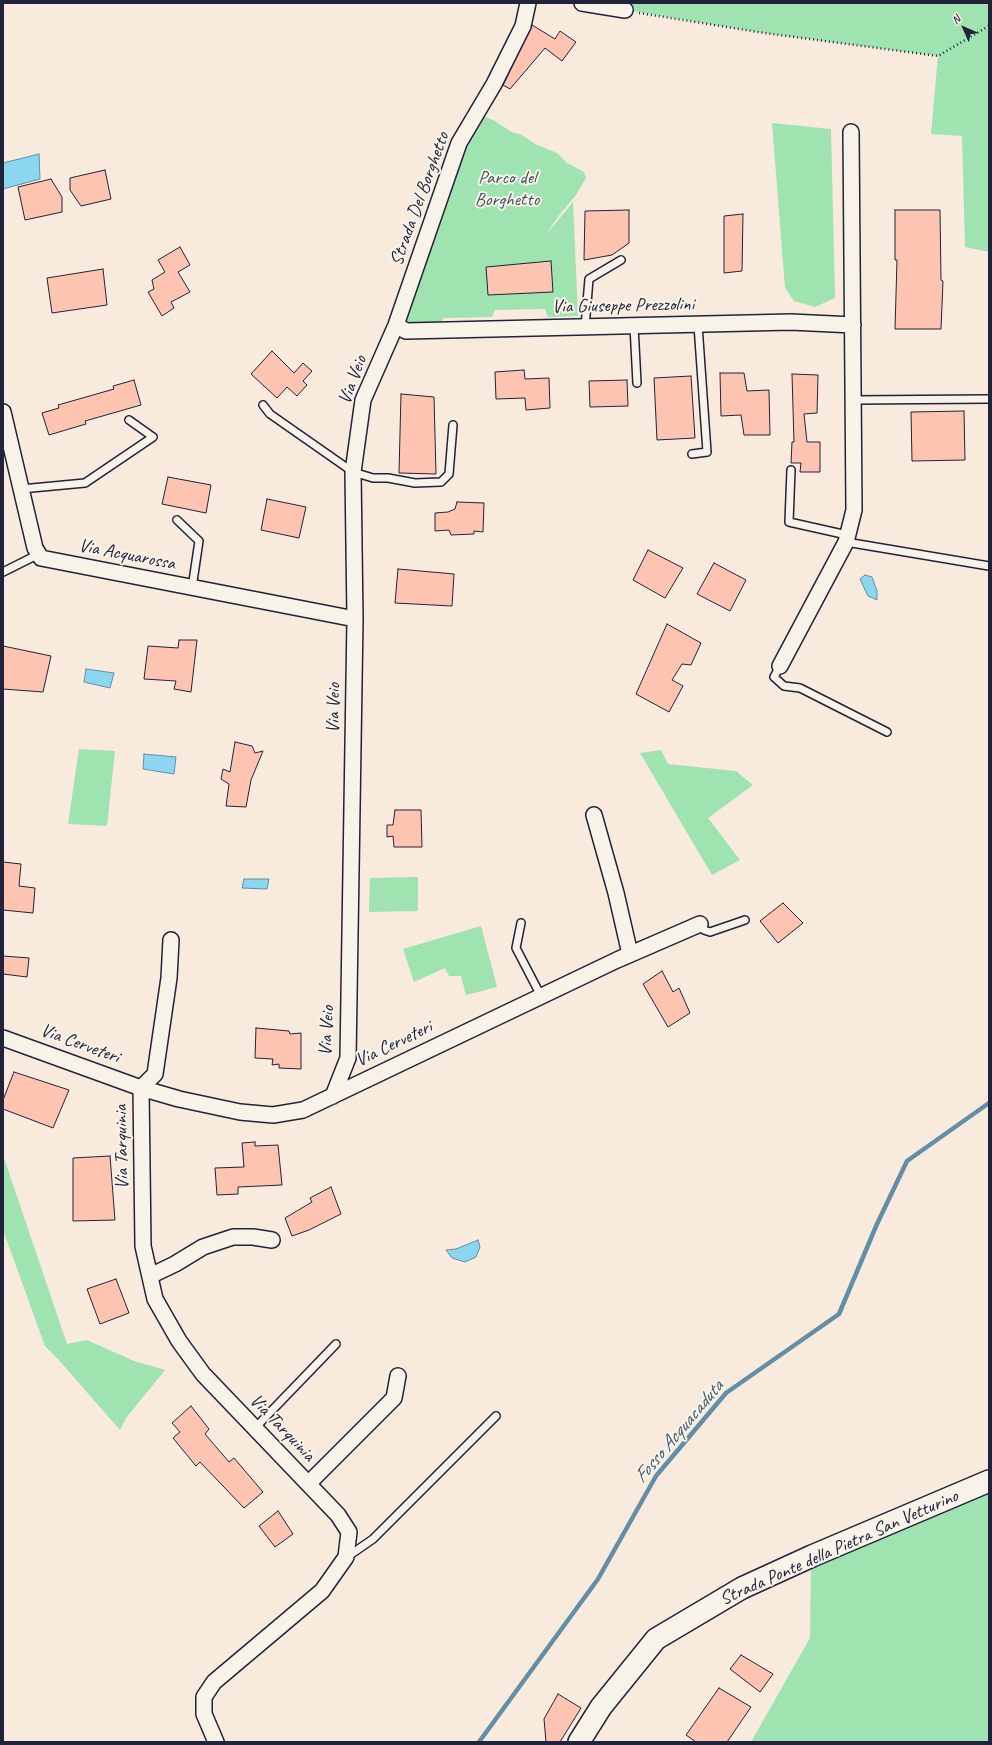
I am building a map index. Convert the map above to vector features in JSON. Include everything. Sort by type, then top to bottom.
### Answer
[{"type":"street","name":"Strada Del Borghetto","points":[[396,325],[459,143],[494,84],[523,26],[528,3]]},
{"type":"street","points":[[582,3],[626,10]]},
{"type":"street","points":[[780,666],[846,539],[854,510],[851,132]]},
{"type":"street","name":"Via Giuseppe Prezzolini","points":[[396,325],[406,331],[791,322],[853,325]]},
{"type":"street","name":"Via Veio","points":[[333,1096],[348,1058],[356,619],[352,472],[363,400],[396,325]]},
{"type":"street","points":[[3,412],[35,548],[39,554]]},
{"type":"street","name":"Via Acquarossa","points":[[39,554],[41,558],[55,562],[356,619]]},
{"type":"street","points":[[594,815],[616,893],[630,954]]},
{"type":"street","name":"Via Cerveteri","points":[[3,1038],[141,1088],[240,1112],[273,1115],[303,1110],[630,954],[700,924]]},
{"type":"street","points":[[141,1088],[155,1074],[169,978],[171,940]]},
{"type":"street","name":"Via Tarquinia","points":[[141,1088],[142,1246],[155,1299],[179,1341],[203,1374],[338,1515],[349,1532],[346,1557],[322,1591],[214,1682],[204,1697],[204,1714],[216,1742]]},
{"type":"street","points":[[150,1276],[175,1264],[203,1247],[233,1237],[254,1237],[272,1240]]},
{"type":"street","points":[[308,1484],[394,1398],[398,1376]]},
{"type":"street","name":"Strada Ponte della Pietra San Vetturino","points":[[579,1742],[601,1707],[656,1639],[742,1588],[819,1553],[989,1481]]},
{"type":"lane","points":[[585,327],[589,279],[621,260]]},
{"type":"lane","points":[[692,454],[707,452],[698,325]]},
{"type":"lane","points":[[634,326],[637,383]]},
{"type":"lane","points":[[853,400],[989,399]]},
{"type":"lane","points":[[263,405],[270,414],[352,472],[373,478],[388,478],[415,483],[441,482],[449,474],[453,425]]},
{"type":"lane","points":[[21,489],[85,483],[153,437],[130,420]]},
{"type":"lane","points":[[791,470],[789,522],[846,539],[989,566]]},
{"type":"lane","points":[[176,520],[199,541],[192,588]]},
{"type":"lane","points":[[3,572],[39,554]]},
{"type":"lane","points":[[780,666],[774,677],[784,686],[800,688],[888,732]]},
{"type":"lane","points":[[700,924],[704,930],[710,932],[745,920]]},
{"type":"lane","points":[[521,922],[516,948],[541,996]]},
{"type":"lane","points":[[255,1428],[336,1344]]},
{"type":"lane","points":[[346,1557],[374,1539],[496,1416]]},
{"type":"path","points":[[626,10],[764,33],[938,56],[989,26]]},
{"type":"green space","points":[[624,3],[989,3],[989,252],[965,247],[962,136],[931,134],[938,56],[764,33],[625,10]]},
{"type":"green space","name":"Parco del Borghetto","points":[[481,115],[493,120],[512,132],[522,135],[535,144],[557,153],[567,163],[584,172],[586,178],[576,195],[560,214],[546,235],[573,202],[578,316],[548,317],[545,309],[495,310],[492,317],[444,318],[437,329],[401,323],[464,147]]},
{"type":"green space","points":[[772,123],[831,129],[835,298],[815,307],[794,301],[785,288]]},
{"type":"green space","points":[[79,749],[115,751],[107,826],[68,824]]},
{"type":"green space","points":[[661,750],[668,764],[736,771],[753,785],[708,818],[740,860],[712,875],[640,753]]},
{"type":"green space","points":[[418,877],[418,911],[369,912],[370,878]]},
{"type":"green space","points":[[481,926],[497,987],[466,995],[461,976],[449,976],[445,968],[414,982],[403,949]]},
{"type":"green space","points":[[3,1155],[67,1344],[87,1340],[134,1361],[165,1370],[126,1418],[120,1430],[45,1346],[3,1230]]},
{"type":"green space","points":[[989,1482],[989,1742],[751,1742],[810,1638],[811,1566]]},
{"type":"water","points":[[39,154],[40,179],[3,189],[3,163]]},
{"type":"water","points":[[865,575],[872,577],[877,591],[877,600],[868,596],[860,579]]},
{"type":"water","points":[[86,669],[114,673],[110,688],[84,682]]},
{"type":"water","points":[[144,754],[176,757],[174,774],[143,769]]},
{"type":"water","points":[[244,879],[269,879],[267,889],[242,888]]},
{"type":"water","points":[[478,1240],[480,1247],[476,1257],[465,1262],[452,1258],[446,1250],[456,1249]]},
{"type":"building","points":[[532,25],[555,39],[560,31],[576,42],[562,61],[545,48],[510,89],[503,85]]},
{"type":"building","points":[[105,170],[111,199],[81,206],[70,190],[70,178]]},
{"type":"building","points":[[51,179],[62,197],[62,212],[25,220],[18,187]]},
{"type":"building","points":[[629,210],[629,243],[612,255],[584,260],[585,211]]},
{"type":"building","points":[[895,210],[940,210],[941,280],[943,281],[941,329],[895,329],[897,260],[895,260]]},
{"type":"building","points":[[743,214],[742,271],[724,273],[724,216]]},
{"type":"building","points":[[180,247],[190,265],[178,272],[190,292],[171,302],[174,308],[162,316],[148,292],[154,289],[152,280],[165,272],[158,260]]},
{"type":"building","points":[[551,261],[553,292],[488,295],[486,267]]},
{"type":"building","points":[[103,269],[107,305],[52,313],[47,278]]},
{"type":"building","points":[[272,351],[294,373],[303,363],[312,371],[303,381],[307,385],[297,396],[287,387],[277,398],[251,374]]},
{"type":"building","points":[[524,370],[525,379],[549,378],[550,408],[526,410],[525,398],[496,399],[495,372]]},
{"type":"building","points":[[720,373],[744,373],[747,391],[769,390],[770,435],[744,435],[741,415],[721,416]]},
{"type":"building","points":[[792,374],[818,375],[817,413],[804,414],[807,442],[820,442],[820,472],[800,472],[801,463],[791,463],[792,442],[794,442]]},
{"type":"building","points":[[691,376],[695,438],[657,440],[654,378]]},
{"type":"building","points":[[134,380],[141,405],[85,421],[86,424],[49,435],[42,413],[59,408],[58,405],[114,389],[113,386]]},
{"type":"building","points":[[627,380],[628,406],[590,407],[589,381]]},
{"type":"building","points":[[401,394],[434,397],[436,474],[399,473]]},
{"type":"building","points":[[964,411],[965,460],[912,461],[911,412]]},
{"type":"building","points":[[168,477],[211,485],[206,513],[162,504]]},
{"type":"building","points":[[267,499],[306,507],[299,538],[261,530]]},
{"type":"building","points":[[457,502],[484,503],[483,532],[474,531],[474,534],[451,535],[449,530],[435,531],[435,513],[448,512],[455,509]]},
{"type":"building","points":[[648,550],[683,568],[665,598],[633,580]]},
{"type":"building","points":[[714,563],[746,580],[730,611],[697,594]]},
{"type":"building","points":[[398,569],[454,574],[452,606],[395,603]]},
{"type":"building","points":[[667,624],[701,643],[691,665],[682,664],[672,680],[683,686],[669,712],[636,694]]},
{"type":"building","points":[[179,640],[197,640],[191,692],[174,689],[176,681],[144,679],[148,646],[178,648]]},
{"type":"building","points":[[3,646],[51,656],[43,692],[3,689]]},
{"type":"building","points":[[235,742],[252,746],[255,753],[263,751],[251,780],[246,807],[226,806],[229,784],[221,779],[223,769],[230,772]]},
{"type":"building","points":[[395,810],[421,810],[422,847],[394,847],[393,836],[387,837],[387,825],[393,825]]},
{"type":"building","points":[[3,862],[21,864],[19,886],[35,888],[33,913],[3,910]]},
{"type":"building","points":[[783,903],[803,923],[778,943],[760,921]]},
{"type":"building","points":[[3,956],[29,958],[27,977],[3,974]]},
{"type":"building","points":[[662,971],[673,992],[679,988],[690,1013],[668,1027],[643,984]]},
{"type":"building","points":[[256,1028],[289,1031],[290,1034],[301,1033],[301,1069],[279,1068],[279,1064],[272,1065],[273,1059],[255,1058]]},
{"type":"building","points":[[14,1072],[69,1090],[53,1128],[3,1109],[3,1100]]},
{"type":"building","points":[[255,1142],[255,1146],[278,1145],[282,1185],[238,1187],[238,1194],[217,1195],[215,1168],[244,1167],[242,1143]]},
{"type":"building","points":[[110,1156],[115,1220],[73,1221],[73,1158]]},
{"type":"building","points":[[331,1187],[341,1214],[309,1230],[292,1236],[285,1218],[312,1202],[310,1198]]},
{"type":"building","points":[[116,1279],[129,1313],[100,1324],[87,1289]]},
{"type":"building","points":[[191,1406],[209,1429],[205,1434],[229,1462],[234,1458],[263,1492],[244,1508],[200,1462],[196,1466],[173,1438],[180,1432],[172,1423]]},
{"type":"building","points":[[278,1511],[293,1534],[275,1547],[259,1526]]},
{"type":"building","points":[[741,1655],[773,1674],[760,1692],[730,1669]]},
{"type":"building","points":[[719,1688],[751,1707],[727,1742],[696,1742],[686,1735]]},
{"type":"building","points":[[558,1694],[581,1708],[560,1742],[546,1742],[544,1719]]},
{"type":"waterway","name":"Fosso Acquacaduta","points":[[479,1742],[598,1579],[656,1476],[726,1393],[839,1314],[877,1224],[907,1161],[989,1103]]}]
